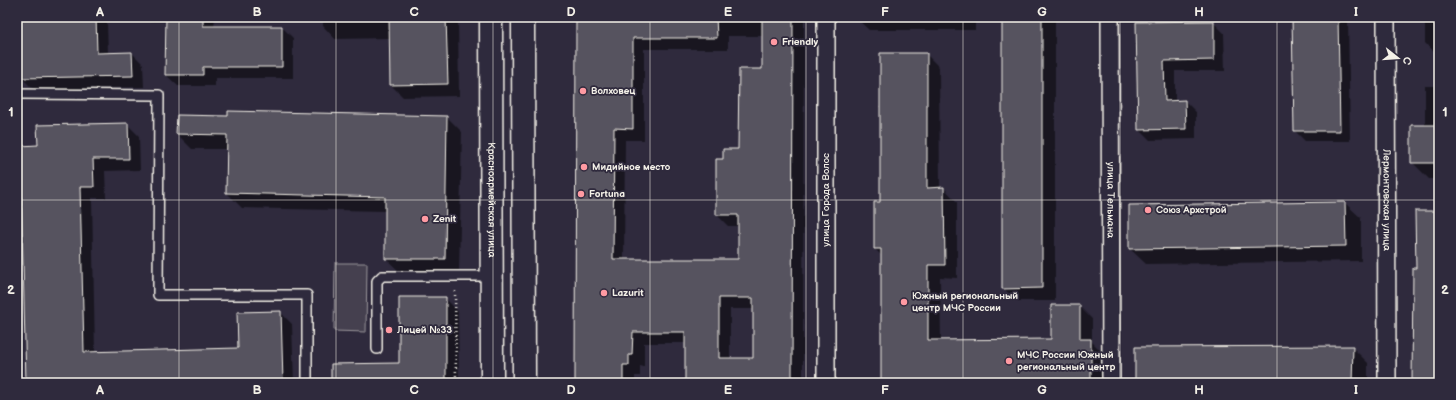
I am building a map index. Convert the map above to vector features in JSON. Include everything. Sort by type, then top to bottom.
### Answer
[{"type":"main road","name":"Красноармейская улица","points":[[490,17],[492,383]]},
{"type":"main road","points":[[523,17],[524,383]]},
{"type":"street","name":"улица Города Волос","points":[[826,17],[826,383]]},
{"type":"street","name":"улица Тельмана","points":[[1110,17],[1111,383]]},
{"type":"street","name":"Лермонтовская улица","points":[[1386,17],[1387,383]]},
{"type":"lane","points":[[17,94],[159,94],[158,295],[307,295],[306,383]]},
{"type":"lane","points":[[377,349],[377,281],[382,276],[492,276]]},
{"type":"path","points":[[455,276],[456,383]]},
{"type":"shaded area","points":[[335,263],[367,263],[366,332],[334,331]]},
{"type":"building","points":[[19,17],[96,17],[97,53],[132,52],[133,76],[21,78]]},
{"type":"building","points":[[166,17],[203,17],[203,26],[282,26],[282,67],[203,67],[203,75],[165,75]]},
{"type":"building","points":[[389,17],[446,17],[448,84],[390,85]]},
{"type":"building","points":[[576,17],[716,17],[717,38],[633,38],[633,129],[614,128],[613,259],[738,259],[738,215],[716,215],[716,159],[723,159],[723,149],[738,149],[739,69],[762,69],[762,17],[793,17],[792,383],[685,383],[685,332],[633,332],[632,355],[629,355],[629,365],[623,365],[623,383],[575,383]],"holes":[[[719,298],[753,298],[753,358],[719,358]]]},
{"type":"building","points":[[1002,17],[1042,17],[1042,288],[1002,289]]},
{"type":"building","points":[[1292,17],[1338,17],[1340,131],[1294,131]]},
{"type":"building","points":[[1214,21],[1214,60],[1164,61],[1165,101],[1185,100],[1186,129],[1138,130],[1136,22]]},
{"type":"building","points":[[880,53],[927,53],[927,188],[944,187],[945,265],[928,265],[928,340],[1051,339],[1051,305],[1080,305],[1080,339],[1091,339],[1091,383],[881,383],[881,249],[874,249],[874,202],[880,202]]},
{"type":"building","points":[[228,111],[447,116],[445,259],[385,259],[385,197],[226,193],[227,135],[176,134],[177,115],[228,116]]},
{"type":"building","points":[[128,123],[129,159],[93,159],[94,187],[80,187],[84,352],[238,348],[237,312],[281,311],[283,383],[26,382],[20,146],[38,145],[37,125]]},
{"type":"building","points":[[1411,125],[1439,125],[1439,163],[1411,163]]},
{"type":"building","points":[[1345,202],[1346,246],[1129,249],[1129,205]]},
{"type":"building","points":[[1415,211],[1439,211],[1439,383],[1412,383],[1413,268],[1416,268]]},
{"type":"building","points":[[399,297],[446,297],[446,383],[331,383],[331,364],[399,363]]},
{"type":"building","points":[[1353,346],[1352,383],[1135,383],[1135,347]]},
{"type":"place","name":"Friendly","points":[[774,42]]},
{"type":"place","name":"Волховец","points":[[583,91]]},
{"type":"place","name":"Мидийное место","points":[[584,167]]},
{"type":"place","name":"Fortuna","points":[[581,194]]},
{"type":"place","name":"Союз Архстрой","points":[[1148,210]]},
{"type":"place","name":"Zenit","points":[[425,219]]},
{"type":"place","name":"Lazurit","points":[[604,293]]},
{"type":"place","name":"Южный региональный центр МЧС России","points":[[904,302]]},
{"type":"place","name":"Лицей №33","points":[[389,330]]},
{"type":"place","name":"МЧС России Южный региональный центр","points":[[1009,361]]}]
